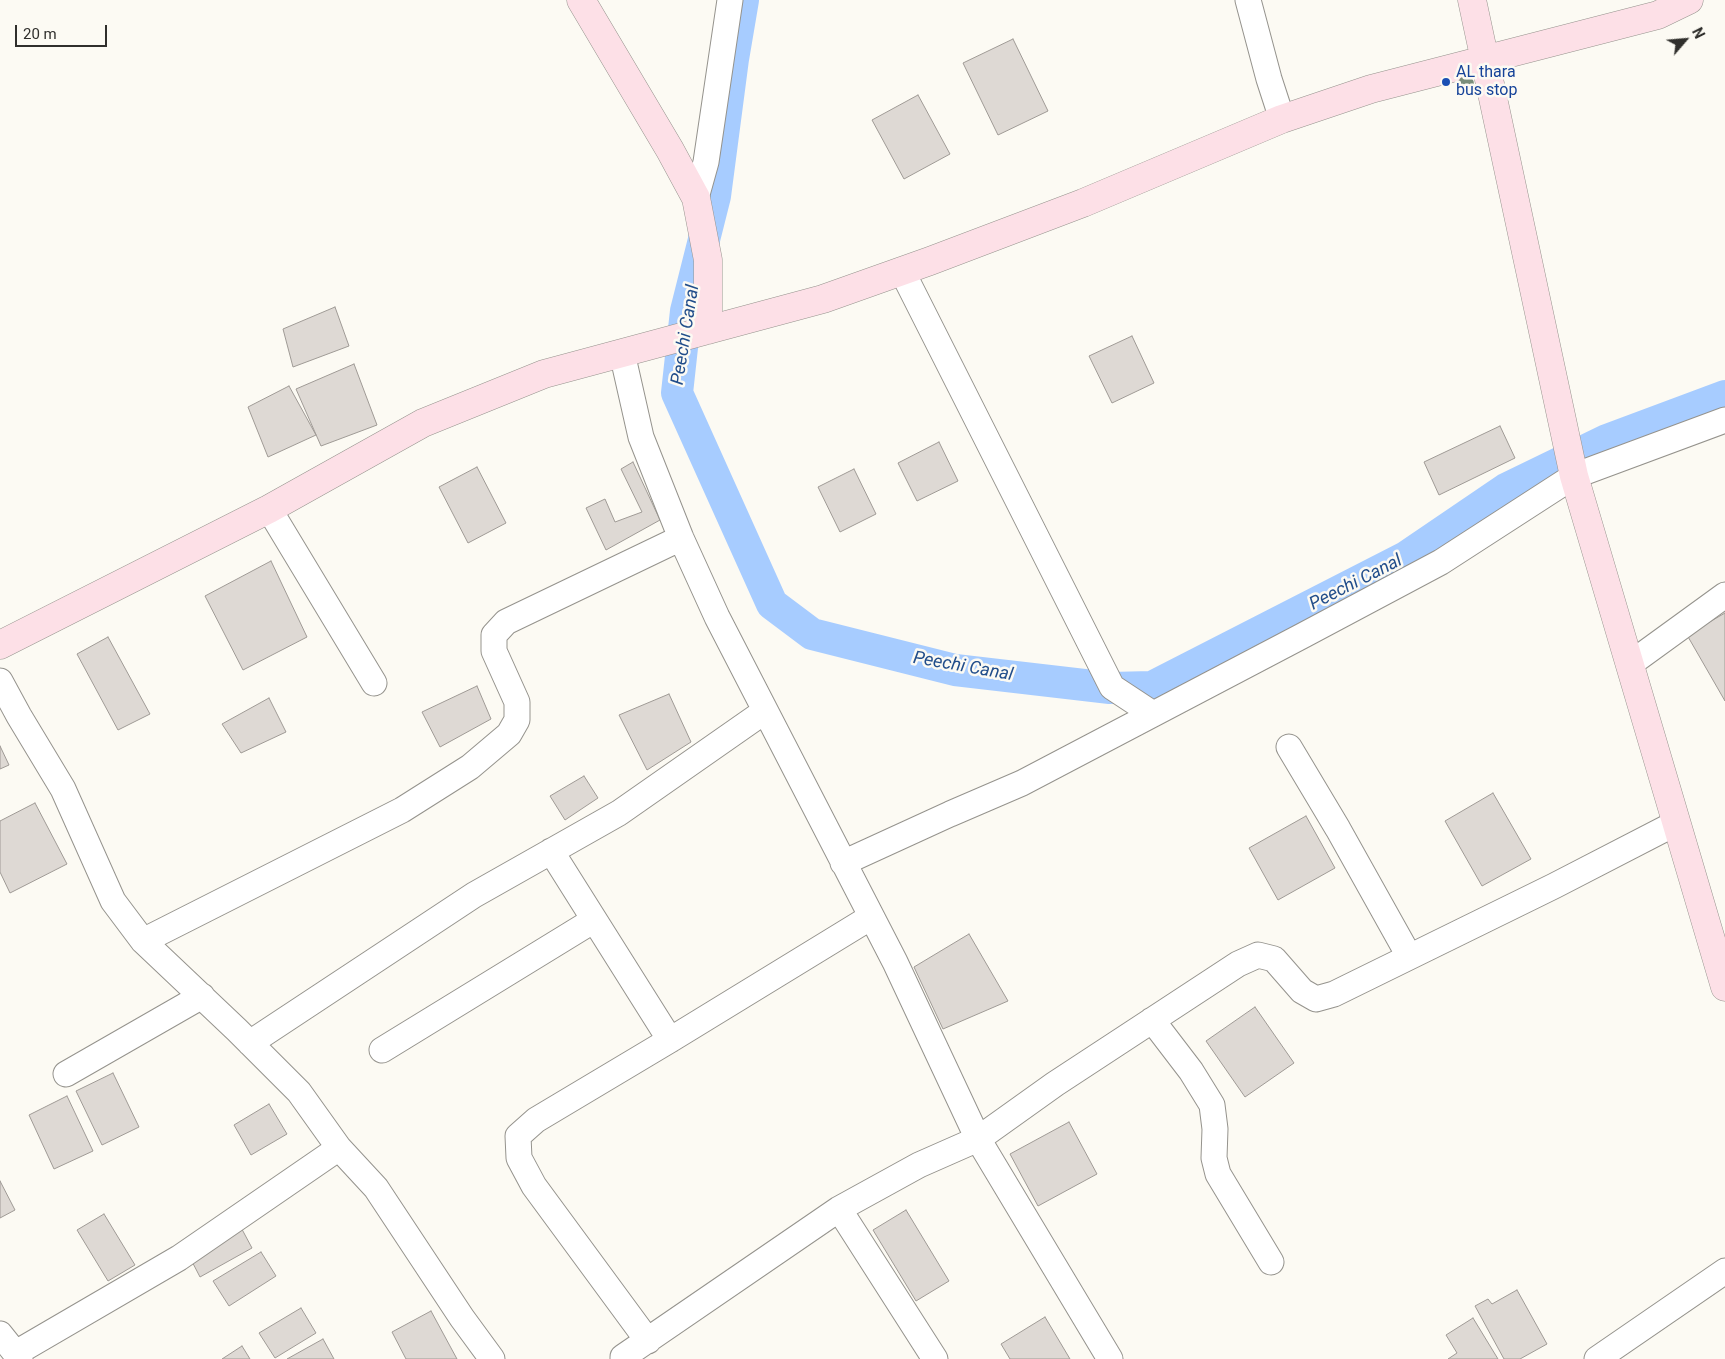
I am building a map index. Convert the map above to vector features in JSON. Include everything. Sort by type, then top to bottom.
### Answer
[{"type":"street","points":[[580,0],[670,150],[698,210],[708,260],[706,330]]},
{"type":"street","points":[[698,210],[730,0]]},
{"type":"street","points":[[1248,0],[1269,79],[1282,119]]},
{"type":"street","points":[[1472,0],[1574,472],[1725,987]]},
{"type":"street","points":[[0,646],[269,509],[423,423],[544,374],[823,299],[1083,204],[1282,119],[1371,89],[1658,15],[1689,0]]},
{"type":"street","points":[[902,271],[1112,687],[1153,714]]},
{"type":"street","points":[[622,353],[641,437],[680,538],[717,617],[895,962],[978,1139],[1110,1359]]},
{"type":"street","points":[[843,863],[1022,783],[1441,562],[1574,472],[1725,420]]},
{"type":"street","points":[[269,509],[374,683]]},
{"type":"street","points":[[143,942],[402,810],[470,767],[509,734],[517,720],[516,702],[494,651],[494,635],[506,622],[680,538]]},
{"type":"street","points":[[1630,664],[1725,594]]},
{"type":"street","points":[[0,681],[63,789],[113,901],[143,942],[202,996],[299,1092],[339,1148],[376,1188],[462,1318],[492,1359]]},
{"type":"street","points":[[250,1043],[474,895],[619,813],[765,711]]},
{"type":"street","points":[[1289,748],[1338,829],[1409,956]]},
{"type":"street","points":[[622,1358],[839,1209],[919,1165],[978,1139],[1055,1084],[1238,964],[1258,955],[1274,959],[1302,992],[1316,998],[1334,994],[1554,886],[1676,823]]},
{"type":"street","points":[[551,851],[670,1040]]},
{"type":"street","points":[[648,1341],[534,1186],[520,1158],[518,1136],[536,1120],[871,917]]},
{"type":"street","points":[[382,1050],[594,920]]},
{"type":"street","points":[[66,1074],[202,996]]},
{"type":"street","points":[[1152,1020],[1191,1071],[1212,1105],[1215,1129],[1214,1158],[1218,1174],[1271,1262]]},
{"type":"street","points":[[0,1334],[18,1356],[179,1258],[339,1148]]},
{"type":"street","points":[[839,1209],[935,1359]]},
{"type":"street","points":[[1597,1359],[1725,1271]]},
{"type":"building","points":[[1013,39],[1048,111],[998,135],[963,63]]},
{"type":"building","points":[[918,95],[950,154],[904,179],[872,120]]},
{"type":"building","points":[[335,307],[349,346],[293,367],[283,329]]},
{"type":"building","points":[[1132,336],[1154,383],[1112,403],[1089,356]]},
{"type":"building","points":[[354,364],[377,425],[321,446],[296,389]]},
{"type":"building","points":[[289,386],[316,435],[268,457],[248,407]]},
{"type":"building","points":[[1500,426],[1515,458],[1439,495],[1424,462]]},
{"type":"building","points":[[939,442],[958,481],[917,501],[898,463]]},
{"type":"building","points":[[633,462],[660,520],[606,550],[586,508],[605,499],[615,522],[642,512],[621,469]]},
{"type":"building","points":[[477,467],[506,523],[468,543],[439,487]]},
{"type":"building","points":[[854,469],[876,514],[840,532],[818,487]]},
{"type":"building","points":[[271,561],[307,637],[243,670],[205,596]]},
{"type":"building","points":[[1725,613],[1725,701],[1687,635]]},
{"type":"building","points":[[108,637],[150,714],[118,730],[77,654]]},
{"type":"building","points":[[477,686],[491,719],[440,747],[422,712]]},
{"type":"building","points":[[669,694],[691,742],[647,770],[619,715]]},
{"type":"building","points":[[269,698],[286,732],[241,753],[222,724]]},
{"type":"building","points":[[0,746],[9,765],[0,769]]},
{"type":"building","points":[[584,776],[598,798],[565,820],[550,796]]},
{"type":"building","points":[[1493,793],[1531,859],[1482,886],[1445,821]]},
{"type":"building","points":[[35,803],[67,864],[10,893],[0,872],[0,821]]},
{"type":"building","points":[[1306,816],[1335,868],[1278,900],[1249,848]]},
{"type":"building","points":[[969,934],[1008,1001],[943,1029],[914,967]]},
{"type":"building","points":[[1255,1007],[1294,1063],[1245,1097],[1206,1041]]},
{"type":"building","points":[[113,1073],[139,1127],[102,1145],[76,1091]]},
{"type":"building","points":[[67,1096],[93,1151],[54,1169],[29,1115]]},
{"type":"building","points":[[269,1104],[287,1134],[251,1155],[234,1125]]},
{"type":"building","points":[[1069,1122],[1097,1174],[1038,1206],[1010,1154]]},
{"type":"building","points":[[0,1181],[15,1210],[0,1218]]},
{"type":"building","points":[[906,1210],[949,1281],[916,1301],[873,1230]]},
{"type":"building","points":[[104,1214],[135,1265],[108,1281],[77,1230]]},
{"type":"building","points":[[237,1220],[252,1248],[200,1277],[185,1248]]},
{"type":"building","points":[[261,1252],[276,1276],[229,1306],[213,1281]]},
{"type":"building","points":[[1517,1290],[1547,1344],[1520,1359],[1504,1359],[1475,1306],[1488,1299],[1492,1304]]},
{"type":"building","points":[[301,1308],[316,1333],[275,1358],[259,1333]]},
{"type":"building","points":[[431,1311],[457,1359],[406,1359],[392,1332]]},
{"type":"building","points":[[1045,1317],[1070,1359],[1010,1359],[1001,1344]]},
{"type":"building","points":[[1473,1318],[1498,1359],[1448,1359],[1457,1353],[1446,1335]]},
{"type":"building","points":[[323,1339],[334,1359],[287,1359]]},
{"type":"building","points":[[242,1346],[250,1359],[222,1359]]},
{"type":"waterway","name":"Peechi Canal","points":[[743,0],[733,59],[715,196],[686,311],[677,393],[772,604],[812,634],[955,670],[1110,688],[1152,687],[1406,557],[1506,489],[1607,440],[1725,396]]},
{"type":"place","name":"AL thara bus stop","points":[[1446,82]]}]
